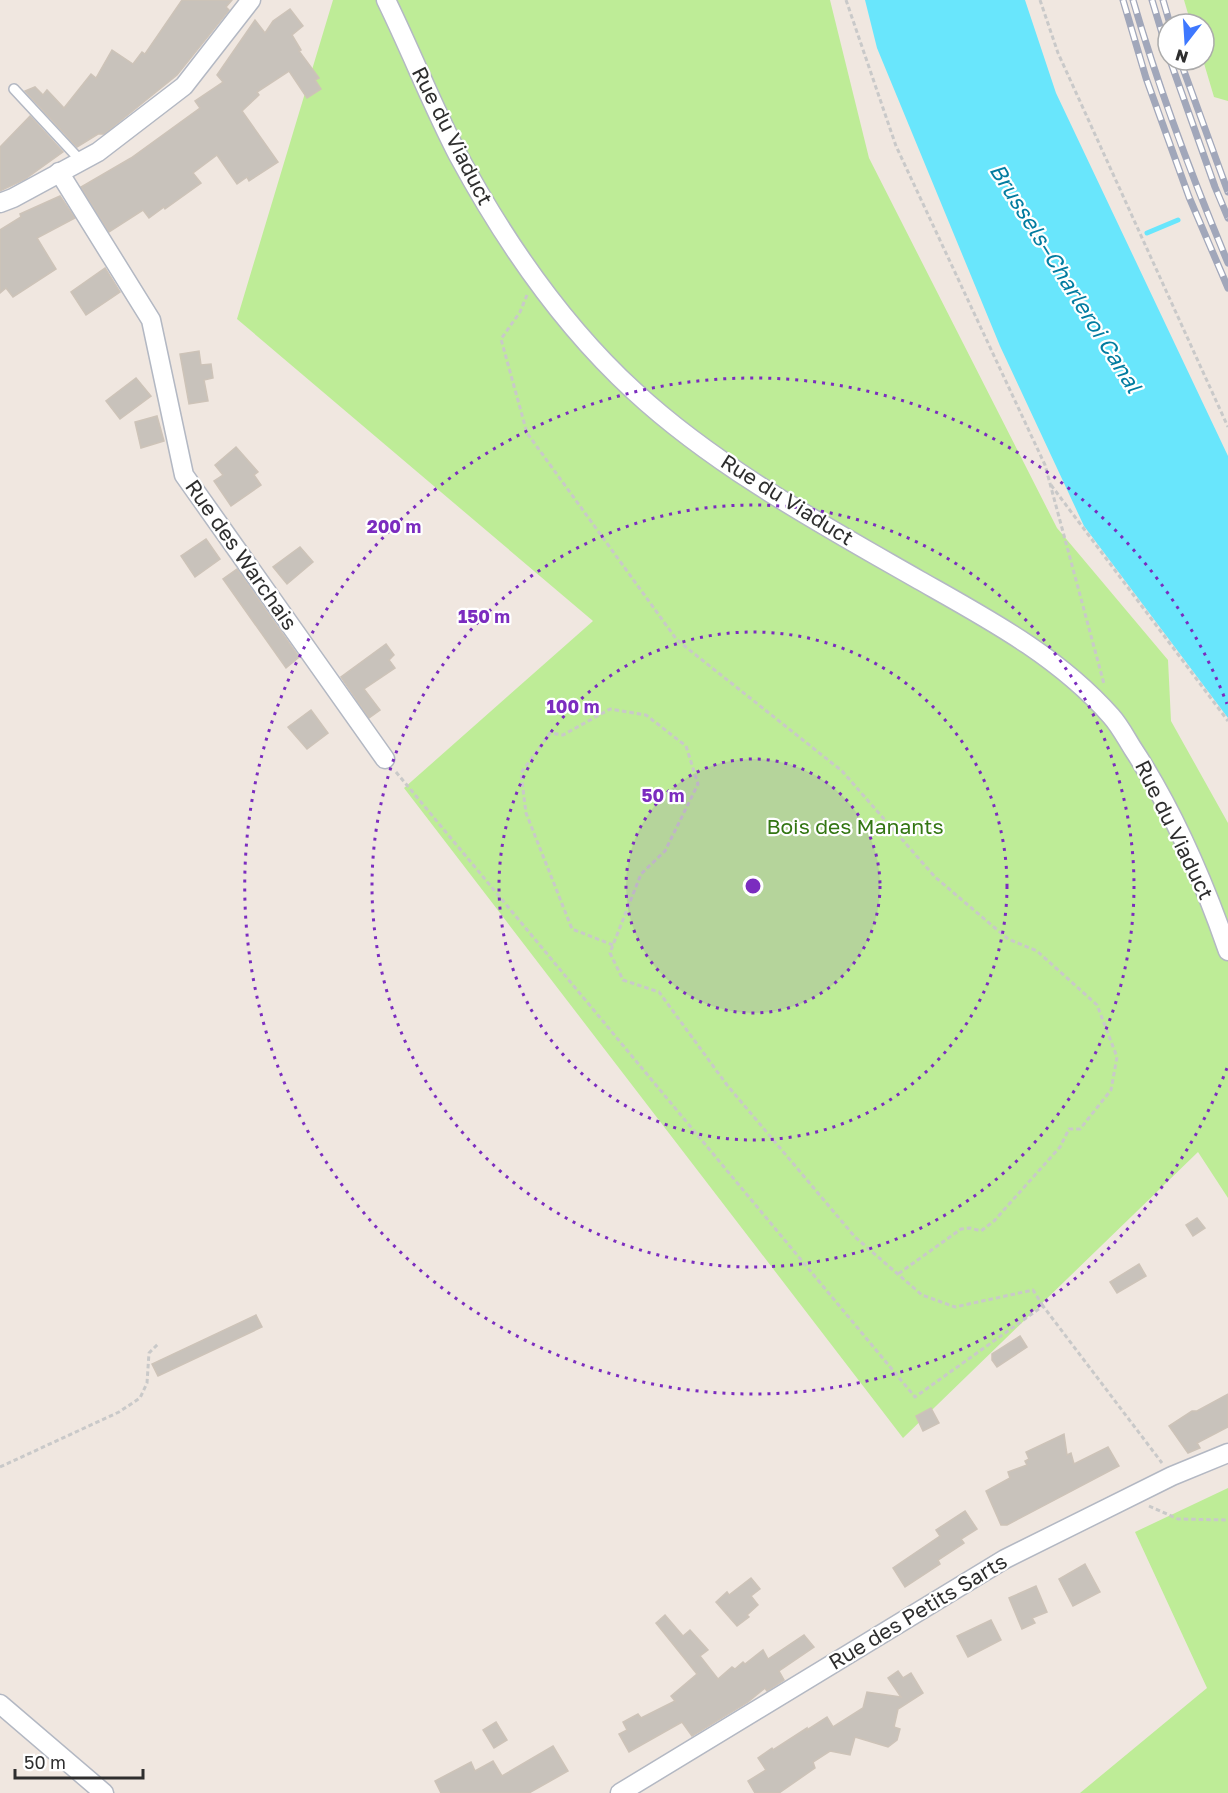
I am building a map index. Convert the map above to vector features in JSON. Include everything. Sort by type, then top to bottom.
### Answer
[{"type":"street","points":[[0,203],[98,152],[184,86],[251,0]]},
{"type":"street","name":"Rue du Viaduct","points":[[386,0],[458,154],[534,280],[579,334],[634,391],[703,446],[831,529],[988,618],[1046,657],[1080,684],[1114,719],[1163,798],[1195,868],[1228,951]]},
{"type":"street","name":"Rue des Warchais","points":[[59,172],[151,320],[184,475],[386,759]]},
{"type":"street","name":"Rue des Petits Sarts","points":[[620,1793],[1005,1559],[1172,1476],[1228,1453]]},
{"type":"street","points":[[0,1704],[104,1793]]},
{"type":"lane","points":[[14,89],[81,160]]},
{"type":"path","points":[[846,0],[896,146],[1046,465],[1105,685]]},
{"type":"path","points":[[1040,0],[1063,64],[1228,427]]},
{"type":"path","points":[[534,280],[520,312],[501,339],[527,433],[677,640],[842,771],[935,877],[1008,939],[1037,951],[1097,1005],[1117,1057],[1111,1090],[1080,1129],[1069,1129],[1060,1147],[994,1221],[981,1231],[961,1228],[898,1274]]},
{"type":"path","points":[[1050,484],[1228,721]]},
{"type":"path","points":[[613,945],[572,929],[526,813],[520,773],[550,733],[563,735],[610,709],[646,715],[686,746],[698,784],[665,851],[641,874],[613,945],[610,953],[623,980],[659,992],[728,1084],[848,1228],[922,1295],[955,1307],[1033,1290],[1172,1476]]},
{"type":"path","points":[[386,759],[915,1397],[1043,1306]]},
{"type":"path","points":[[0,1467],[119,1413],[140,1398],[147,1383],[149,1353],[158,1344]]},
{"type":"path","points":[[1128,1497],[1178,1519],[1228,1520]]},
{"type":"green space","name":"Bois des Manants","points":[[333,0],[830,0],[869,158],[1057,528],[1168,660],[1171,721],[1228,823],[1228,1198],[1198,1152],[903,1438],[404,788],[593,621],[237,319]]},
{"type":"green space","points":[[1184,0],[1228,0],[1228,101],[1214,97],[1207,72],[1216,72],[1216,12],[1188,12]]},
{"type":"green space","points":[[1228,1488],[1228,1793],[1080,1793],[1207,1688],[1135,1532]]},
{"type":"water","name":"Brussels–Charleroi Canal","points":[[865,0],[1025,0],[1056,93],[1228,456],[1228,718],[1084,526],[1000,346],[877,48]]},
{"type":"building","points":[[182,0],[232,0],[226,7],[229,10],[177,75],[104,134],[98,134],[77,147],[25,91],[35,87],[43,95],[47,90],[64,108],[91,74],[96,78],[112,50],[133,64],[142,52],[145,54]]},
{"type":"building","points":[[290,9],[303,26],[292,35],[301,50],[299,51],[319,78],[315,80],[321,89],[307,98],[289,71],[257,92],[259,95],[242,111],[278,162],[249,181],[247,177],[237,184],[217,155],[193,173],[201,183],[165,209],[164,207],[149,218],[143,210],[109,232],[81,187],[131,158],[200,108],[195,101],[223,82],[217,75],[255,20],[265,33],[273,21]]},
{"type":"building","points":[[30,116],[63,152],[25,179],[0,191],[0,147]]},
{"type":"building","points":[[60,196],[75,218],[37,238],[56,269],[13,297],[6,288],[0,293],[0,230],[21,217],[20,214]]},
{"type":"building","points":[[105,268],[120,292],[86,315],[71,292]]},
{"type":"building","points":[[199,351],[201,365],[211,364],[213,378],[204,380],[208,401],[189,404],[180,354]]},
{"type":"building","points":[[136,378],[151,396],[120,419],[106,401]]},
{"type":"building","points":[[157,416],[164,441],[141,448],[135,422]]},
{"type":"building","points":[[236,447],[258,472],[254,475],[261,485],[231,506],[214,481],[223,475],[215,465]]},
{"type":"building","points":[[206,539],[220,559],[195,577],[181,556]]},
{"type":"building","points":[[300,547],[313,562],[287,584],[273,567]]},
{"type":"building","points":[[237,569],[299,657],[286,668],[223,579]]},
{"type":"building","points":[[386,644],[394,655],[389,660],[395,668],[364,689],[380,710],[369,718],[341,677]]},
{"type":"building","points":[[311,710],[328,733],[307,749],[288,727]]},
{"type":"building","points":[[1197,1218],[1205,1228],[1193,1236],[1186,1225]]},
{"type":"building","points":[[1139,1264],[1146,1276],[1117,1293],[1110,1282]]},
{"type":"building","points":[[256,1315],[262,1327],[158,1376],[152,1364]]},
{"type":"building","points":[[1020,1336],[1027,1347],[997,1367],[992,1360],[992,1354]]},
{"type":"building","points":[[1228,1394],[1228,1427],[1197,1443],[1200,1448],[1188,1453],[1169,1426],[1192,1411],[1197,1411]]},
{"type":"building","points":[[931,1408],[939,1423],[923,1431],[916,1416]]},
{"type":"building","points":[[1064,1434],[1067,1455],[1071,1453],[1074,1464],[1108,1447],[1119,1466],[1007,1525],[1001,1525],[986,1491],[1010,1478],[1008,1472],[1027,1465],[1025,1461],[1029,1459],[1026,1452]]},
{"type":"building","points":[[965,1511],[977,1529],[961,1539],[964,1543],[938,1560],[940,1564],[905,1587],[893,1568],[940,1536],[936,1530]]},
{"type":"building","points":[[1085,1564],[1100,1592],[1073,1606],[1059,1579]]},
{"type":"building","points":[[751,1578],[760,1589],[751,1596],[758,1605],[747,1615],[749,1617],[737,1626],[716,1602],[727,1592],[729,1595]]},
{"type":"building","points":[[1036,1586],[1047,1612],[1032,1618],[1035,1623],[1022,1629],[1009,1598]]},
{"type":"building","points":[[665,1615],[683,1636],[690,1630],[708,1650],[700,1656],[718,1679],[732,1667],[735,1669],[743,1662],[745,1664],[763,1650],[768,1659],[804,1635],[814,1647],[779,1671],[784,1680],[767,1691],[765,1688],[748,1702],[692,1736],[682,1722],[629,1752],[619,1734],[627,1730],[623,1722],[638,1714],[641,1718],[675,1701],[671,1696],[697,1674],[656,1623]]},
{"type":"building","points":[[991,1620],[1001,1640],[968,1657],[957,1636]]},
{"type":"building","points":[[898,1671],[903,1678],[911,1673],[923,1693],[898,1709],[894,1727],[900,1729],[897,1740],[888,1747],[855,1737],[850,1755],[830,1751],[813,1762],[815,1768],[779,1793],[755,1793],[748,1781],[766,1770],[758,1758],[827,1717],[833,1727],[863,1708],[867,1692],[901,1697],[888,1678]]},
{"type":"building","points":[[496,1722],[507,1740],[494,1748],[483,1730]]},
{"type":"building","points":[[553,1746],[568,1771],[529,1793],[441,1793],[435,1781],[471,1762],[475,1771],[493,1761],[502,1776]]},
{"type":"waterway","points":[[1147,233],[1178,220]]},
{"type":"railway","points":[[1123,0],[1146,78],[1189,197],[1228,288]]},
{"type":"railway","points":[[1133,0],[1177,133],[1228,263]]},
{"type":"railway","points":[[1152,0],[1156,13]]},
{"type":"railway","points":[[1163,0],[1166,12]]},
{"type":"railway","points":[[1174,72],[1228,218]]},
{"type":"railway","points":[[1184,72],[1228,192]]}]
